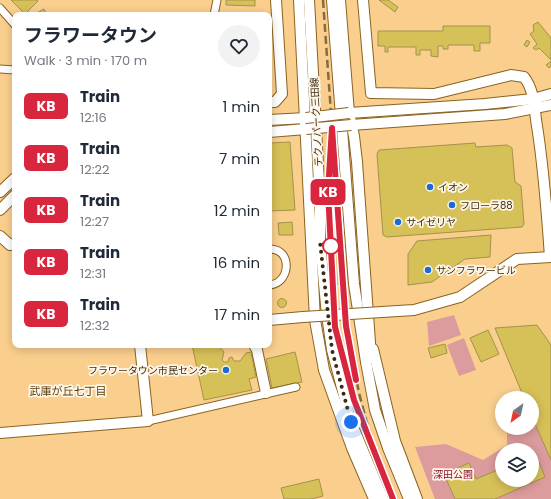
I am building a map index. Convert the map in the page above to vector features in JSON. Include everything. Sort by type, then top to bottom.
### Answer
[{"type":"main road","points":[[272,101],[279,99],[282,89],[276,0]]},
{"type":"main road","points":[[299,0],[315,320],[324,370],[352,448],[374,499]]},
{"type":"main road","name":"テクノパーク三田線","points":[[309,0],[320,201],[320,242],[332,350],[351,422],[383,499]]},
{"type":"main road","points":[[332,0],[354,284],[375,410],[388,448],[409,499]]},
{"type":"main road","points":[[340,0],[349,113],[356,150],[375,410]]},
{"type":"main road","points":[[272,320],[414,310],[460,297],[517,259],[551,257],[545,178],[534,104],[528,83],[524,77],[519,74],[434,94],[371,93],[364,0]]},
{"type":"main road","points":[[272,132],[505,114],[534,104],[551,94]]},
{"type":"main road","points":[[272,120],[485,104],[551,105]]},
{"type":"main road","points":[[0,192],[12,181]]},
{"type":"main road","points":[[0,210],[12,197]]},
{"type":"main road","points":[[0,236],[10,245],[12,245]]},
{"type":"main road","points":[[314,307],[338,394],[351,422]]},
{"type":"main road","points":[[369,333],[385,407],[395,441],[417,499]]},
{"type":"main road","points":[[0,433],[148,421],[140,348]]},
{"type":"main road","points":[[256,348],[266,393]]},
{"type":"street","points":[[215,12],[217,0]]},
{"type":"street","points":[[0,8],[12,22]]},
{"type":"street","points":[[0,69],[12,70]]},
{"type":"street","points":[[272,249],[281,252],[286,263],[286,271],[282,280],[272,284]]},
{"type":"street","points":[[148,421],[296,387]]},
{"type":"green space","points":[[454,315],[461,335],[429,346],[427,322]]},
{"type":"green space","points":[[464,338],[476,370],[459,376],[447,345]]},
{"type":"green space","name":"深田公園","points":[[551,401],[551,499],[435,499],[415,447],[446,444],[483,460],[495,452],[495,487],[539,487],[539,443],[507,443],[507,435],[539,435],[539,402]]},
{"type":"building","points":[[11,0],[38,1],[27,12],[23,12]]},
{"type":"building","points":[[226,0],[255,0],[255,6],[226,5]]},
{"type":"building","points":[[379,0],[388,0],[398,7],[395,12]]},
{"type":"building","points":[[44,9],[46,12],[38,12]]},
{"type":"building","points":[[538,22],[551,38],[551,60],[539,48],[536,50],[533,48],[537,44],[530,34],[534,31],[533,25]]},
{"type":"building","points":[[443,26],[490,26],[490,43],[480,43],[480,51],[474,51],[474,45],[448,45],[448,49],[443,49],[443,46],[438,46],[438,57],[431,56],[431,50],[420,50],[420,55],[416,55],[416,47],[388,47],[388,52],[385,52],[385,46],[378,46],[378,31],[443,31]]},
{"type":"building","points":[[527,40],[530,42],[527,47],[524,45]]},
{"type":"building","points":[[551,61],[551,66],[549,68],[546,65]]},
{"type":"building","points":[[290,142],[295,210],[272,211],[272,143]]},
{"type":"building","name":"フローラ88","points":[[475,143],[476,147],[507,145],[512,148],[515,182],[521,186],[524,224],[522,227],[387,237],[383,235],[377,154],[379,150]]},
{"type":"building","points":[[343,191],[350,282],[329,285],[324,192]]},
{"type":"building","points":[[292,222],[293,235],[279,235],[278,223]]},
{"type":"building","name":"サンフラワービル","points":[[491,235],[490,257],[465,259],[432,282],[408,285],[408,254],[417,241]]},
{"type":"building","points":[[282,298],[287,303],[282,308],[277,303]]},
{"type":"building","points":[[537,325],[551,345],[551,460],[539,433],[539,391],[521,391],[495,328]]},
{"type":"building","points":[[488,330],[499,354],[481,362],[470,338]]},
{"type":"building","points":[[445,344],[447,353],[431,358],[428,348]]},
{"type":"building","name":"フラワータウン市民センター","points":[[193,348],[221,348],[224,352],[222,360],[224,362],[228,362],[229,358],[232,357],[234,361],[240,361],[246,353],[251,352],[256,377],[249,379],[252,390],[204,400]]},
{"type":"building","points":[[295,352],[302,382],[272,388],[266,359]]},
{"type":"building","points":[[469,463],[476,479],[495,471],[495,487],[522,487],[495,499],[455,499],[444,474]]},
{"type":"building","points":[[539,463],[545,477],[539,480]]},
{"type":"building","points":[[319,479],[323,496],[311,499],[284,499],[281,488]]},
{"type":"railway","points":[[323,0],[346,326],[359,393],[367,423],[393,499]]},
{"type":"railway","points":[[330,158],[328,191],[335,327],[349,386],[361,420]]},
{"type":"train","name":"KB","points":[[356,380],[346,326],[332,128],[328,191],[335,327],[354,400],[393,499]]},
{"type":"place","name":"イオン","points":[[430,187]]},
{"type":"place","name":"フローラ88","points":[[452,205]]},
{"type":"place","name":"サイゼリヤ","points":[[398,222]]},
{"type":"place","name":"サンフラワービル","points":[[428,270]]},
{"type":"place","name":"フラワータウン市民センター","points":[[226,370]]},
{"type":"district","name":"武庫が丘七丁目","points":[[68,391]]},
{"type":"route","points":[[331,246],[320,242],[327,315],[332,350],[351,422]]}]
